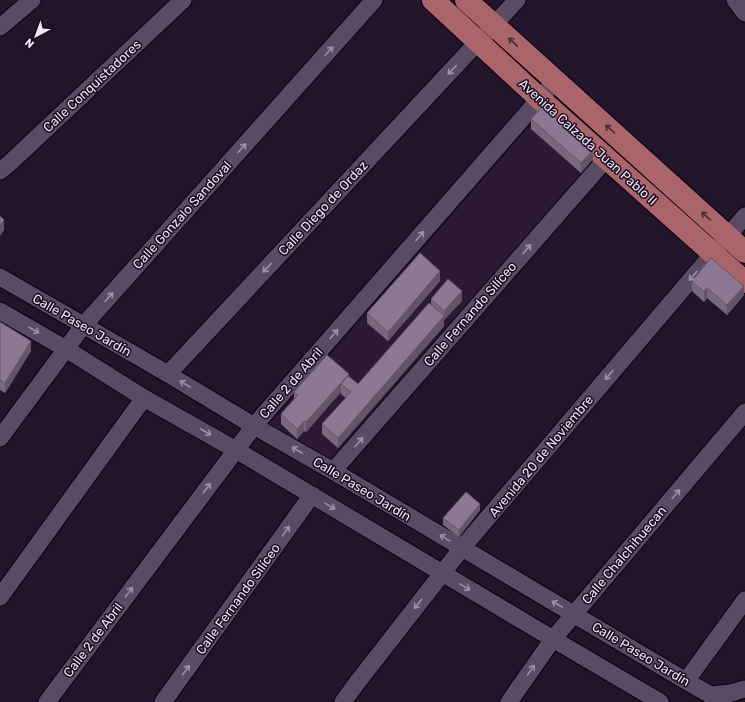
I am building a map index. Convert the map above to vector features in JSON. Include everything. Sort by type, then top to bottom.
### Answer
[{"type":"main road","name":"Avenida Calzada Juan Pablo II","points":[[433,0],[540,99],[745,282]]},
{"type":"main road","name":"Avenida Calzada Juan Pablo II","points":[[466,0],[745,252]]},
{"type":"street","points":[[0,27],[32,0]]},
{"type":"street","name":"Calle Conquistadores","points":[[0,171],[183,0]]},
{"type":"street","name":"Calle Gonzalo Sandoval","points":[[0,438],[82,326],[374,0]]},
{"type":"street","name":"Calle Diego de Ordaz","points":[[168,374],[517,0]]},
{"type":"street","points":[[735,0],[745,13]]},
{"type":"street","name":"Calle 2 de Abril","points":[[47,702],[254,426],[555,81]]},
{"type":"street","name":"Calle Fernando Silíceo","points":[[333,471],[607,158]]},
{"type":"street","name":"Avenida 20 de Noviembre","points":[[343,702],[462,548],[745,216]]},
{"type":"street","name":"Calle Paseo Jardín","points":[[0,278],[168,374],[717,699]]},
{"type":"street","points":[[0,311],[66,349],[144,398],[236,450],[660,702]]},
{"type":"street","points":[[0,597],[144,398]]},
{"type":"street","name":"Calle Chalchihuecan","points":[[508,702],[553,639],[745,412]]},
{"type":"street","name":"Calle Fernando Silíceo","points":[[163,702],[312,495]]},
{"type":"street","points":[[686,681],[745,600]]},
{"type":"street","points":[[717,699],[745,689]]},
{"type":"shaded area","points":[[543,111],[597,159],[330,463],[268,426]]},
{"type":"building","points":[[543,106],[593,150],[581,163],[531,119]]},
{"type":"building","points":[[0,216],[4,220],[0,226]]},
{"type":"building","points":[[420,253],[440,271],[388,332],[367,313]]},
{"type":"building","points":[[711,258],[744,286],[727,305],[707,288],[704,292],[692,281]]},
{"type":"building","points":[[448,279],[462,291],[444,311],[431,299]]},
{"type":"building","points":[[429,303],[444,316],[338,438],[322,424],[351,392],[341,384],[348,376],[358,384]]},
{"type":"building","points":[[0,322],[31,341],[5,383],[0,380]]},
{"type":"building","points":[[327,355],[349,374],[306,422],[304,421],[297,429],[281,414],[298,395],[294,392]]},
{"type":"building","points":[[466,492],[480,504],[459,530],[443,518]]}]
